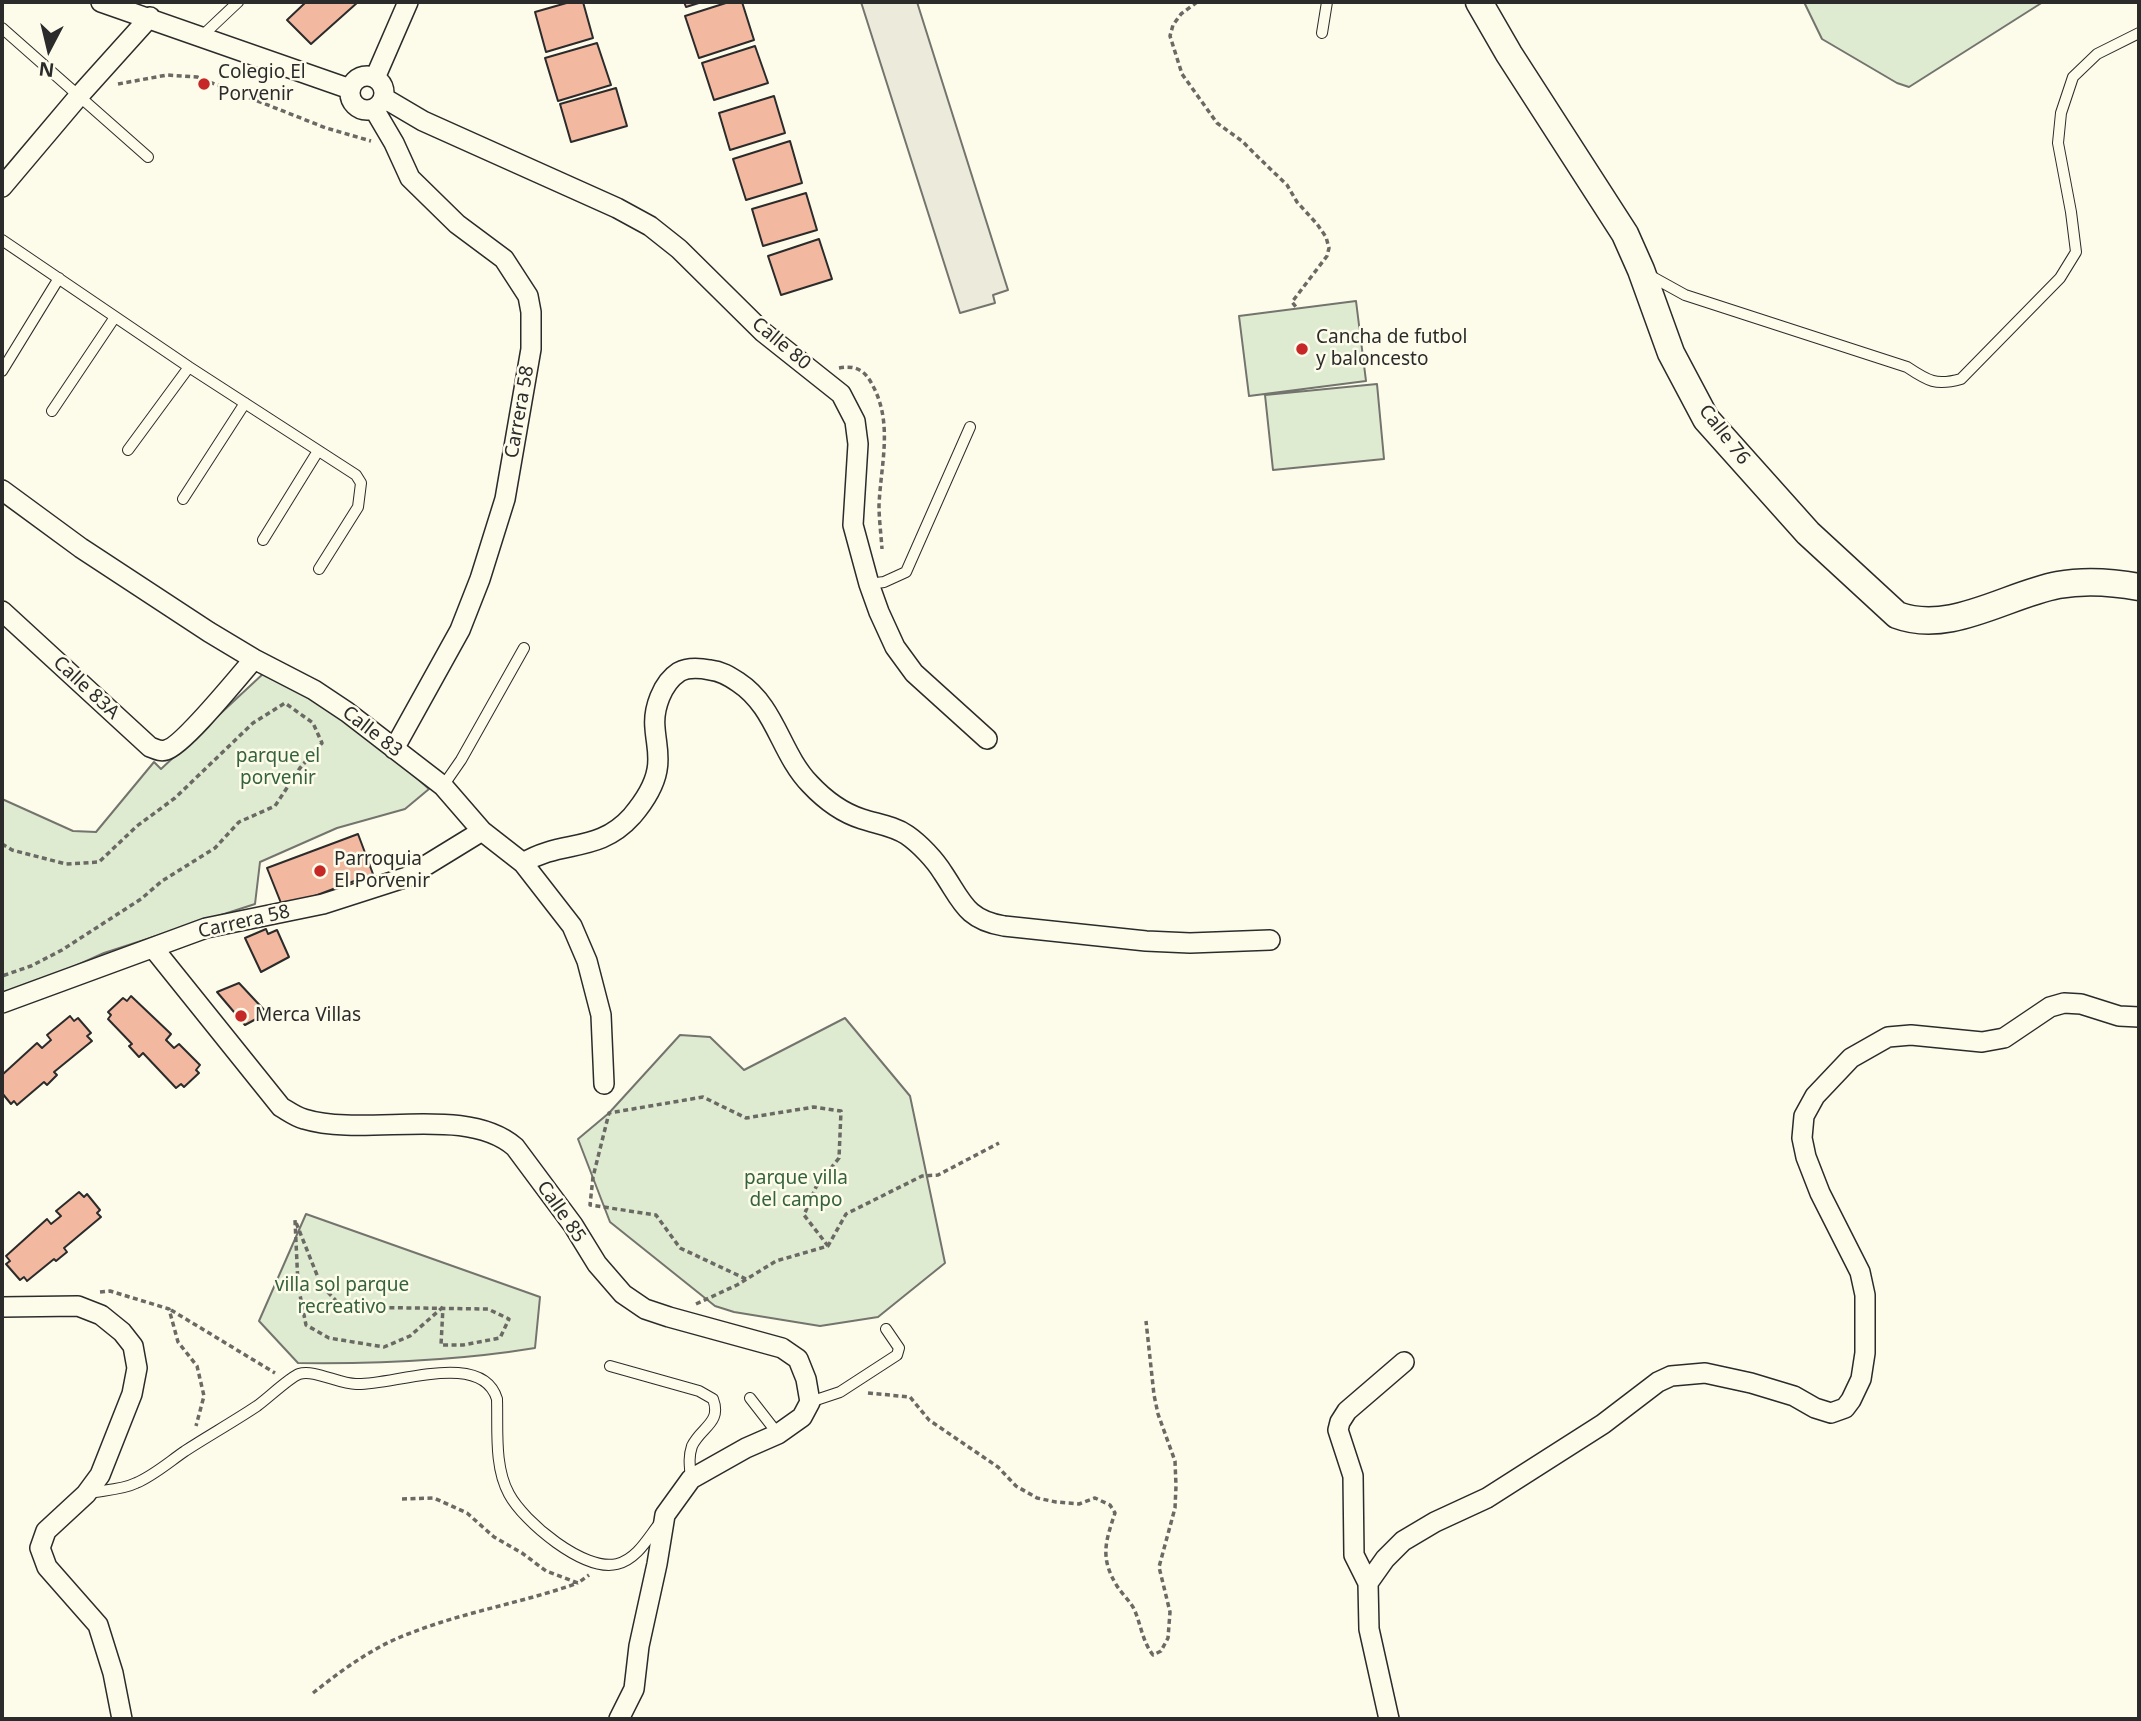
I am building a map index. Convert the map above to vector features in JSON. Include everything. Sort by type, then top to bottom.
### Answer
[{"type":"street","points":[[101,2],[350,89]]},
{"type":"street","points":[[375,78],[408,2]]},
{"type":"street","name":"Calle 76","points":[[1479,2],[1516,65],[1625,234],[1671,353],[1706,419],[1808,533],[1896,615],[1912,621],[1930,622],[2059,585],[2108,582],[2139,587]]},
{"type":"street","points":[[2,187],[83,91],[150,18]]},
{"type":"street","points":[[360,77],[375,78],[384,90],[379,103],[359,109],[353,103],[350,89],[360,77]]},
{"type":"street","name":"Carrera 58","points":[[379,103],[410,178],[457,224],[504,258],[528,296],[531,312],[531,349],[505,499],[480,579],[460,630],[394,750]]},
{"type":"street","name":"Calle 80","points":[[379,103],[617,208],[650,226],[679,249],[763,332],[841,394],[855,421],[858,444],[853,525],[878,612],[895,647],[914,673],[987,739]]},
{"type":"street","name":"Calle 83","points":[[2,490],[81,548],[254,659],[314,690],[348,712],[443,786],[482,831],[523,863],[572,926],[587,961],[601,1015],[604,1084]]},
{"type":"street","name":"Calle 83A","points":[[2,611],[150,747],[160,751],[174,746],[224,695],[254,659]]},
{"type":"street","points":[[523,863],[545,851],[594,842],[619,829],[633,815],[645,799],[657,773],[659,758],[654,726],[657,705],[664,688],[675,674],[685,669],[703,669],[719,671],[752,692],[769,713],[790,759],[811,785],[848,813],[906,834],[943,872],[964,907],[983,920],[1004,926],[1146,941],[1190,943],[1270,940]]},
{"type":"street","name":"Carrera 58","points":[[2,1003],[206,928],[323,904],[407,877],[482,831]]},
{"type":"street","name":"Calle 85","points":[[154,949],[281,1107],[303,1119],[329,1124],[457,1126],[503,1137],[515,1147],[573,1225],[597,1264],[623,1294],[645,1309],[782,1348],[798,1359],[806,1379],[810,1402]]},
{"type":"street","points":[[1368,1583],[1385,1559],[1403,1541],[1435,1522],[1488,1498],[1604,1424],[1658,1382],[1671,1376],[1705,1373],[1794,1396],[1830,1413],[1845,1408],[1861,1378],[1865,1353],[1865,1295],[1860,1272],[1825,1204],[1801,1138],[1804,1116],[1815,1096],[1851,1058],[1888,1037],[1911,1035],[1982,1042],[2004,1038],[2050,1007],[2064,1003],[2081,1004],[2119,1016],[2139,1017]]},
{"type":"street","points":[[2,1307],[78,1306],[101,1315],[122,1332],[133,1346],[138,1368],[132,1394],[100,1475],[86,1494],[46,1531],[40,1548],[47,1567],[98,1625],[113,1673],[122,1719]]},
{"type":"street","points":[[1389,1719],[1368,1629],[1368,1583],[1354,1555],[1353,1476],[1338,1430],[1342,1416],[1404,1362]]},
{"type":"street","points":[[619,1719],[634,1689],[639,1646],[665,1515],[691,1479],[746,1448],[778,1434],[802,1417],[810,1402]]},
{"type":"lane","points":[[202,36],[238,2]]},
{"type":"lane","points":[[1322,33],[1327,2]]},
{"type":"lane","points":[[2,27],[83,91],[148,157]]},
{"type":"lane","points":[[1641,271],[1685,295],[1907,367],[1928,380],[1943,384],[1961,379],[2060,278],[2076,252],[2058,143],[2061,113],[2073,77],[2097,54],[2139,33]]},
{"type":"lane","points":[[2,240],[189,367],[356,475],[361,483],[362,495],[358,507],[319,569]]},
{"type":"lane","points":[[2,371],[59,278]]},
{"type":"lane","points":[[52,411],[115,317]]},
{"type":"lane","points":[[128,450],[189,367]]},
{"type":"lane","points":[[183,499],[245,403]]},
{"type":"lane","points":[[869,584],[884,582],[906,572],[913,562],[970,427]]},
{"type":"lane","points":[[263,540],[318,451]]},
{"type":"lane","points":[[443,786],[461,760],[524,648]]},
{"type":"lane","points":[[810,1402],[840,1392],[897,1355],[899,1348],[886,1329]]},
{"type":"lane","points":[[610,1366],[699,1391],[713,1399],[716,1417],[693,1444],[688,1460],[691,1479]]},
{"type":"lane","points":[[86,1494],[135,1484],[265,1401],[299,1374],[314,1374],[348,1384],[394,1381],[422,1373],[467,1374],[485,1380],[494,1390],[497,1399],[500,1461],[509,1494],[527,1518],[545,1534],[571,1552],[602,1564],[617,1564],[631,1557],[665,1515]]},
{"type":"lane","points":[[750,1398],[778,1434]]},
{"type":"path","points":[[1197,2],[1181,14],[1173,25],[1170,36],[1182,74],[1217,123],[1241,141],[1287,185],[1297,202],[1326,237],[1329,248],[1327,256],[1292,302],[1296,307]]},
{"type":"path","points":[[83,91],[167,75],[197,78],[326,128],[376,143],[394,143]]},
{"type":"path","points":[[2,845],[66,864],[99,862],[137,827],[175,798],[253,723],[285,703],[313,723],[322,743],[300,768],[275,806],[239,822],[215,848],[62,950],[32,966],[2,976]]},
{"type":"path","points":[[746,1279],[680,1248],[656,1215],[590,1205],[593,1177],[609,1113],[703,1097],[746,1118],[814,1107],[841,1111],[839,1158],[816,1187],[804,1215],[828,1246]]},
{"type":"path","points":[[669,1317],[776,1261],[828,1246],[846,1214],[922,1176],[938,1175],[999,1143]]},
{"type":"path","points":[[443,1307],[410,1336],[384,1347],[329,1338],[306,1325],[298,1284],[295,1220],[321,1285],[342,1307],[443,1307],[488,1309],[509,1319],[500,1338],[463,1345],[441,1345],[443,1307]]},
{"type":"path","points":[[78,1306],[90,1294],[110,1291],[169,1309],[276,1374],[299,1374]]},
{"type":"path","points":[[169,1309],[178,1342],[197,1366],[204,1396],[190,1448]]},
{"type":"path","points":[[840,1392],[910,1397],[929,1420],[998,1467],[1016,1486],[1037,1498],[1079,1504],[1095,1498],[1110,1505],[1115,1513],[1105,1542],[1106,1565],[1118,1588],[1133,1606],[1146,1646],[1153,1655],[1161,1651],[1168,1638],[1170,1612],[1159,1567],[1175,1507],[1176,1486],[1175,1461],[1158,1414],[1151,1377],[1146,1321]]},
{"type":"path","points":[[402,1499],[434,1499],[467,1513],[494,1537],[546,1571],[578,1583]]},
{"type":"path","points":[[313,1693],[349,1664],[407,1634],[578,1583],[602,1564]]},
{"type":"green space","points":[[1804,2],[2043,2],[1909,87],[1897,83],[1822,39]]},
{"type":"green space","name":"Cancha de futbol y baloncesto","points":[[1356,301],[1366,381],[1249,396],[1239,316]]},
{"type":"green space","name":"Cancha de futbol y baloncesto","points":[[1377,384],[1384,459],[1273,470],[1265,395]]},
{"type":"green space","name":"parque el porvenir","points":[[265,672],[346,715],[429,789],[405,809],[337,828],[260,862],[255,904],[104,953],[2,999],[2,799],[73,831],[96,832],[154,762],[161,769]]},
{"type":"green space","name":"parque villa del campo","points":[[845,1018],[910,1096],[945,1263],[878,1317],[820,1326],[734,1312],[715,1306],[610,1222],[578,1139],[609,1113],[680,1035],[710,1037],[744,1070]]},
{"type":"green space","name":"villa sol parque recreativo","points":[[306,1214],[540,1297],[535,1348],[417,1361],[298,1363],[259,1321]]},
{"type":"shaded area","points":[[861,2],[917,2],[1008,290],[993,295],[995,303],[960,313]]},
{"type":"building","points":[[306,2],[358,2],[311,44],[287,20]]},
{"type":"building","points":[[570,2],[583,2],[593,38],[546,52],[535,12]]},
{"type":"building","points":[[684,2],[702,2],[686,7]]},
{"type":"building","points":[[729,2],[742,2],[754,40],[699,58],[685,16]]},
{"type":"building","points":[[597,43],[611,85],[558,101],[545,58]]},
{"type":"building","points":[[755,46],[768,83],[714,100],[702,63]]},
{"type":"building","points":[[616,88],[627,126],[571,142],[560,104]]},
{"type":"building","points":[[774,96],[785,133],[730,150],[719,113]]},
{"type":"building","points":[[790,141],[802,183],[746,200],[733,159]]},
{"type":"building","points":[[806,193],[817,230],[763,246],[752,209]]},
{"type":"building","points":[[819,239],[832,279],[781,295],[768,256]]},
{"type":"building","name":"Parroquia El Porvenir","points":[[358,834],[373,874],[283,908],[267,868]]},
{"type":"building","points":[[266,929],[268,934],[277,930],[289,957],[261,972],[245,938]]},
{"type":"building","points":[[239,983],[267,1013],[245,1025],[217,992]]},
{"type":"building","points":[[131,996],[171,1034],[166,1040],[174,1048],[179,1044],[200,1065],[196,1070],[199,1073],[184,1087],[181,1084],[176,1088],[143,1053],[139,1057],[129,1046],[132,1044],[108,1019],[111,1015],[108,1012],[123,998],[127,1001]]},
{"type":"building","points":[[70,1016],[74,1021],[78,1018],[91,1033],[87,1036],[92,1041],[54,1072],[57,1075],[47,1085],[44,1082],[17,1105],[14,1101],[11,1104],[2,1093],[2,1075],[37,1043],[42,1048],[51,1040],[47,1035]]},
{"type":"building","points":[[79,1192],[84,1197],[87,1194],[100,1210],[97,1213],[101,1217],[64,1248],[67,1252],[56,1261],[54,1259],[27,1281],[24,1277],[20,1280],[6,1264],[10,1261],[6,1256],[47,1219],[51,1224],[61,1216],[56,1211]]},
{"type":"place","name":"Colegio El Porvenir","points":[[204,84]]},
{"type":"place","name":"Cancha de futbol y baloncesto","points":[[1302,349]]},
{"type":"place","name":"Parroquia El Porvenir","points":[[320,871]]},
{"type":"place","name":"Merca Villas","points":[[241,1016]]}]
